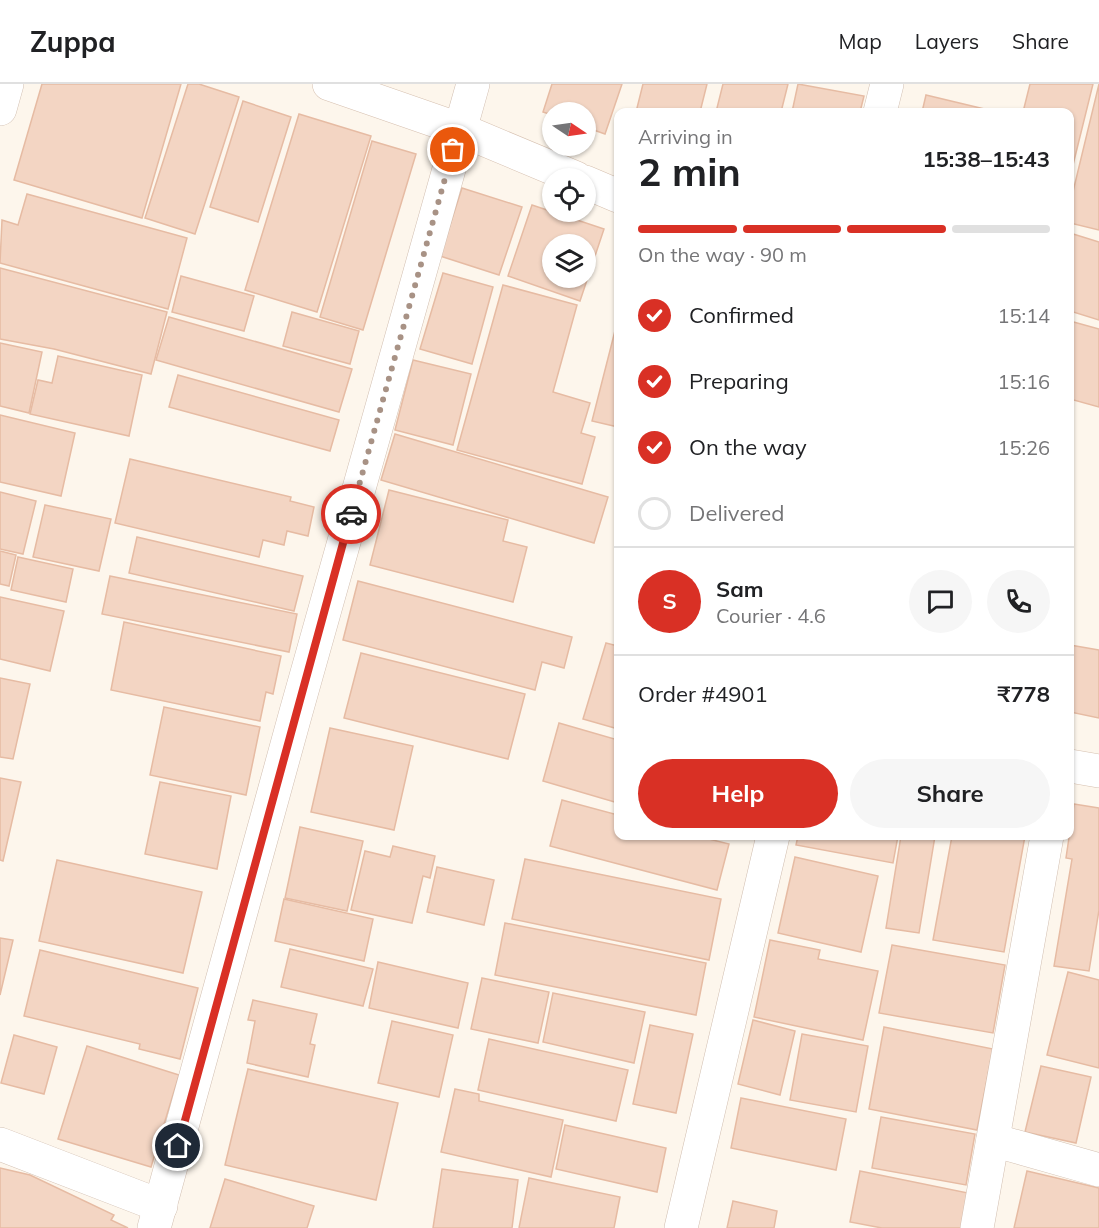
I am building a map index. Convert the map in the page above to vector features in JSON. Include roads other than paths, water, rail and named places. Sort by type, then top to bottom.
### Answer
[{"type":"street","points":[[0,109],[8,84]]},
{"type":"street","points":[[329,84],[459,129],[552,168]]},
{"type":"street","points":[[0,1144],[158,1217],[473,84]]},
{"type":"street","points":[[881,108],[887,84]]},
{"type":"street","points":[[596,187],[614,194]]},
{"type":"street","points":[[1074,767],[1099,771]]},
{"type":"street","points":[[681,1228],[772,840]]},
{"type":"street","points":[[977,1228],[1046,840]]},
{"type":"street","points":[[993,1140],[1099,1170]]}]
